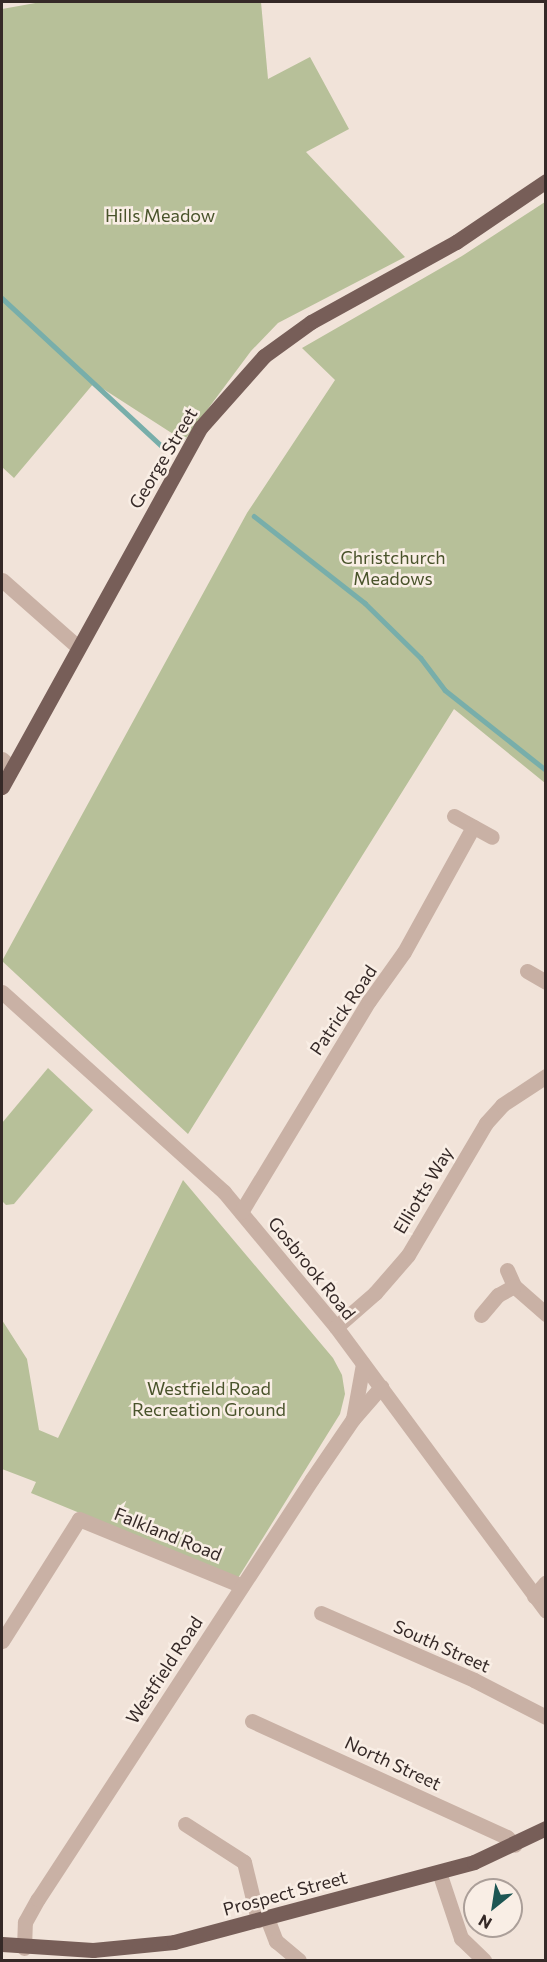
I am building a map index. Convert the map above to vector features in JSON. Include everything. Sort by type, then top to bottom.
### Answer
[{"type":"main road","name":"George Street","points":[[2,787],[7,764],[78,647],[201,427],[264,356],[312,322],[456,242],[546,181]]},
{"type":"main road","name":"Prospect Street","points":[[2,1944],[24,1954],[174,1942],[440,1872],[515,1845],[546,1828]]},
{"type":"street","points":[[2,580],[78,647]]},
{"type":"street","points":[[454,816],[492,837]]},
{"type":"street","name":"Patrick Road","points":[[241,1212],[369,1001],[404,952],[473,827]]},
{"type":"street","points":[[527,971],[546,982]]},
{"type":"street","name":"Gosbrook Road","points":[[2,992],[63,1051],[177,1146],[241,1212],[336,1327],[546,1611]]},
{"type":"street","name":"Elliotts Way","points":[[336,1327],[375,1293],[408,1254],[486,1123],[502,1105],[546,1076]]},
{"type":"street","points":[[507,1269],[514,1286],[546,1314]]},
{"type":"street","points":[[481,1316],[498,1295],[514,1286]]},
{"type":"street","name":"Westfield Road","points":[[353,1419],[363,1364]]},
{"type":"street","name":"Westfield Road","points":[[24,1954],[25,1922],[38,1899],[353,1419],[381,1387]]},
{"type":"street","name":"Falkland Road","points":[[6,1623],[79,1519],[242,1586]]},
{"type":"street","points":[[534,1596],[546,1582]]},
{"type":"street","name":"South Street","points":[[321,1613],[474,1680],[546,1717]]},
{"type":"street","points":[[2,1641],[6,1623]]},
{"type":"street","name":"North Street","points":[[252,1721],[507,1837],[515,1845]]},
{"type":"street","points":[[185,1824],[244,1863],[262,1919],[276,1941],[299,1960]]},
{"type":"street","points":[[440,1872],[461,1938],[484,1960]]},
{"type":"green space","name":"Hills Meadow","points":[[41,2],[261,2],[268,79],[310,57],[349,129],[306,152],[405,257],[278,323],[251,351],[184,441],[94,383],[14,478],[2,467],[2,9]]},
{"type":"green space","name":"Christchurch Meadows","points":[[545,202],[545,783],[454,709],[188,1134],[2,961],[247,513],[335,380],[302,348],[462,256]]},
{"type":"green space","points":[[48,1068],[93,1110],[14,1204],[6,1205],[2,1201],[2,1123]]},
{"type":"green space","name":"Westfield Road Recreation Ground","points":[[183,1180],[333,1358],[342,1375],[345,1394],[340,1414],[238,1578],[31,1493],[36,1482],[2,1469],[2,1320],[27,1359],[39,1430],[58,1438]]},
{"type":"waterway","points":[[2,298],[163,447]]},
{"type":"waterway","points":[[254,516],[365,603],[421,658],[445,690],[546,770]]}]
